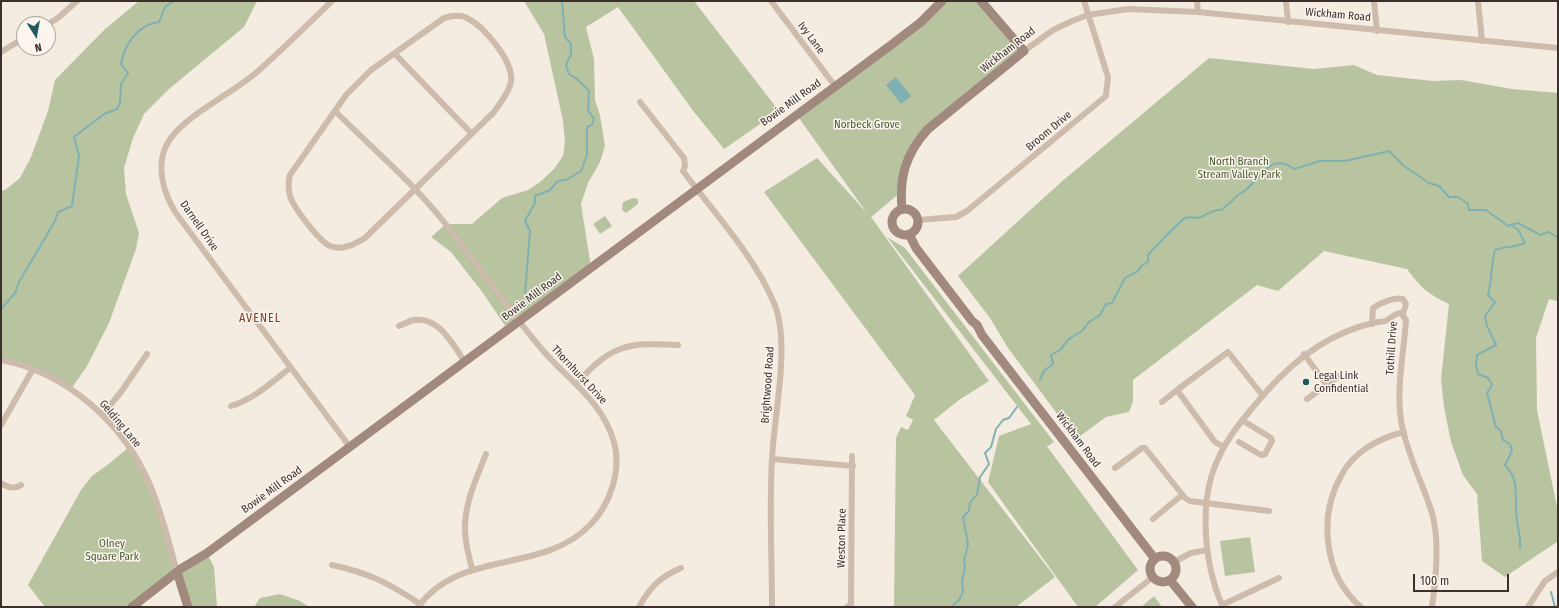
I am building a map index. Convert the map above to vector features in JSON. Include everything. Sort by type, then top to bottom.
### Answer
[{"type":"street","points":[[56,19],[76,1]]},
{"type":"street","name":"Darnell Drive","points":[[332,1],[256,72],[176,130],[165,148],[162,182],[166,195],[176,212],[350,448]]},
{"type":"street","name":"Ivy Lane","points":[[771,1],[835,86]]},
{"type":"street","name":"Bowie Mill Road","points":[[132,607],[177,572],[207,553],[520,322],[921,22],[942,1]]},
{"type":"street","points":[[981,1],[1024,51]]},
{"type":"street","name":"Broom Drive","points":[[918,220],[956,217],[968,212],[1106,96],[1108,77],[1084,1]]},
{"type":"street","points":[[1197,1],[1198,12]]},
{"type":"street","points":[[1286,1],[1288,22]]},
{"type":"street","points":[[1374,1],[1377,31]]},
{"type":"street","points":[[1478,1],[1482,41]]},
{"type":"street","name":"Wickham Road","points":[[902,209],[901,192],[904,173],[910,153],[918,140],[928,129],[1024,51],[1063,25],[1088,15],[1128,9],[1198,12],[1558,48]]},
{"type":"street","points":[[463,16],[480,28],[504,55],[511,82],[499,105],[365,238],[352,246],[342,248],[331,246],[320,240],[290,198],[288,183],[290,175],[346,95],[371,70],[395,54],[444,18],[463,16]]},
{"type":"street","points":[[1012,37],[1015,52],[1012,61]]},
{"type":"street","points":[[1,52],[16,43]]},
{"type":"street","points":[[395,54],[471,133]]},
{"type":"street","name":"Brightwood Road","points":[[640,102],[684,158],[686,166],[683,171],[743,250],[763,281],[774,304],[780,332],[782,360],[772,459],[772,607]]},
{"type":"street","name":"Thornhurst Drive","points":[[335,111],[414,188],[444,220],[520,322],[547,355],[593,402],[606,420],[614,442],[615,472],[609,496],[591,525],[575,539],[561,547],[544,552],[472,569],[442,583],[419,606]]},
{"type":"street","points":[[902,209],[913,211],[918,220],[917,228],[909,234],[897,232],[892,225],[895,213],[902,209]]},
{"type":"street","name":"Wickham Road","points":[[909,234],[916,248],[972,321],[972,326],[979,334],[982,335],[1155,560]]},
{"type":"street","points":[[1372,324],[1373,308],[1388,301],[1399,298],[1403,299],[1406,304],[1402,314]]},
{"type":"street","name":"Tothill Drive","points":[[1222,606],[1215,587],[1207,550],[1207,503],[1212,474],[1231,434],[1263,396],[1304,354],[1323,342],[1350,329],[1386,321],[1397,313],[1402,314],[1406,320],[1399,393],[1404,432],[1432,514],[1436,534],[1432,607]]},
{"type":"street","points":[[400,326],[414,320],[427,321],[439,328],[465,362]]},
{"type":"street","points":[[576,384],[604,357],[619,348],[648,344],[678,345]]},
{"type":"street","points":[[1162,402],[1228,352],[1263,396]]},
{"type":"street","points":[[102,415],[121,392],[147,354]]},
{"type":"street","points":[[1304,354],[1326,384]]},
{"type":"street","name":"Gelding Lane","points":[[1,360],[33,369],[71,389],[102,415],[129,447],[150,484],[177,572]]},
{"type":"street","points":[[231,406],[241,403],[257,393],[290,368]]},
{"type":"street","points":[[1,425],[33,369]]},
{"type":"street","points":[[1307,399],[1339,376]]},
{"type":"street","points":[[1177,390],[1216,442],[1224,447]]},
{"type":"street","points":[[1239,442],[1261,455],[1265,454],[1272,441],[1271,438],[1242,420]]},
{"type":"street","points":[[1361,607],[1350,598],[1332,565],[1327,522],[1331,504],[1341,476],[1352,461],[1368,447],[1385,436],[1404,432]]},
{"type":"street","points":[[1115,468],[1142,448],[1145,448],[1182,495],[1190,501],[1269,511]]},
{"type":"street","points":[[472,569],[466,540],[466,514],[470,496],[486,454]]},
{"type":"street","name":"Weston Place","points":[[847,607],[851,604],[852,456]]},
{"type":"street","points":[[772,459],[853,466]]},
{"type":"street","points":[[1,484],[9,488],[16,488],[21,485]]},
{"type":"street","points":[[1153,519],[1182,495]]},
{"type":"street","points":[[1174,562],[1191,553],[1207,550]]},
{"type":"street","points":[[1163,556],[1171,558],[1174,562],[1175,573],[1170,580],[1161,581],[1153,577],[1151,568],[1155,560],[1163,556]]},
{"type":"street","points":[[332,565],[378,578],[395,587],[419,606]]},
{"type":"street","points":[[639,607],[644,597],[664,576],[681,568]]},
{"type":"street","points":[[177,572],[188,607]]},
{"type":"street","points":[[1528,607],[1545,581],[1558,572]]},
{"type":"street","points":[[1115,607],[1153,577]]},
{"type":"street","points":[[1222,606],[1279,578]]},
{"type":"street","points":[[1170,580],[1192,607]]},
{"type":"green space","points":[[139,1],[257,1],[244,27],[169,89],[144,114],[133,138],[124,168],[126,194],[139,233],[136,249],[109,323],[87,366],[71,389],[52,378],[1,360],[1,191],[5,190],[20,178],[31,157],[48,111],[55,80],[105,29]]},
{"type":"green space","points":[[524,1],[694,1],[779,111],[724,149],[694,112],[618,7],[586,27],[594,59],[595,100],[600,115],[605,146],[600,162],[588,183],[581,204],[591,267],[508,330],[483,293],[451,252],[431,237],[446,224],[472,224],[502,198],[528,190],[540,182],[554,169],[563,156],[565,142],[563,121],[544,34]]},
{"type":"green space","name":"Norbeck Grove","points":[[942,1],[981,1],[1024,51],[918,140],[901,192],[871,217],[989,381],[959,400],[934,420],[1055,577],[1016,607],[894,607],[896,438],[901,427],[908,430],[913,420],[906,416],[915,395],[764,192],[817,158],[867,213],[796,114]]},
{"type":"green space","name":"North Branch Stream Valley Park","points":[[1209,58],[1314,69],[1354,65],[1377,75],[1433,81],[1461,80],[1512,89],[1558,93],[1558,301],[1549,299],[1536,338],[1537,410],[1558,512],[1558,541],[1505,577],[1482,561],[1477,494],[1463,475],[1451,442],[1444,407],[1441,379],[1449,304],[1425,290],[1407,269],[1324,251],[1278,291],[1257,285],[1133,380],[1133,401],[1129,412],[1106,417],[1076,439],[1008,348],[990,318],[958,276],[1060,183]]},
{"type":"green space","points":[[633,198],[638,199],[638,204],[626,213],[622,210],[623,202]]},
{"type":"green space","points":[[605,216],[612,226],[600,234],[593,224]]},
{"type":"green space","points":[[887,237],[905,248],[1054,442],[1048,446],[1046,445],[1138,570],[1095,607],[1078,607],[988,482],[999,436],[1031,424]]},
{"type":"green space","name":"Olney Square Park","points":[[129,447],[150,484],[177,572],[207,553],[214,567],[217,607],[188,607],[177,573],[132,607],[45,607],[28,585],[81,490],[92,476]]},
{"type":"green space","points":[[1250,537],[1255,572],[1225,576],[1220,541]]},
{"type":"green space","points":[[280,594],[300,601],[309,607],[254,607],[260,598]]},
{"type":"green space","points":[[1154,596],[1162,607],[1141,607]]},
{"type":"water","points":[[896,77],[911,96],[901,104],[886,85]]},
{"type":"waterway","points":[[1,309],[15,293],[19,282],[55,221],[58,212],[72,206],[79,156],[74,137],[104,114],[117,109],[120,103],[121,84],[128,73],[121,64],[125,50],[133,37],[139,31],[151,24],[159,22],[165,7],[174,1]]},
{"type":"waterway","points":[[525,293],[530,231],[525,221],[535,203],[535,196],[550,190],[558,181],[566,180],[581,171],[587,155],[587,127],[592,125],[594,119],[588,110],[589,91],[577,79],[569,74],[566,65],[571,54],[571,44],[565,37],[562,1]]},
{"type":"waterway","points":[[1040,380],[1044,371],[1053,364],[1051,355],[1060,350],[1069,339],[1082,331],[1089,322],[1100,315],[1106,304],[1112,303],[1125,278],[1138,271],[1141,266],[1148,262],[1148,255],[1179,223],[1185,218],[1199,218],[1213,211],[1221,210],[1246,190],[1268,167],[1273,164],[1279,163],[1294,169],[1320,161],[1345,161],[1389,151],[1404,166],[1429,183],[1439,186],[1449,197],[1458,197],[1468,204],[1469,210],[1486,210],[1508,226],[1518,223],[1540,235],[1549,232],[1558,238]]},
{"type":"waterway","points":[[1512,225],[1518,230],[1525,243],[1495,250],[1488,295],[1495,302],[1485,316],[1487,326],[1496,345],[1477,355],[1476,366],[1478,374],[1488,378],[1492,385],[1487,393],[1496,427],[1501,431],[1503,440],[1510,444],[1512,451],[1505,465],[1512,476],[1515,486],[1516,515],[1520,538],[1520,548]]},
{"type":"waterway","points":[[951,607],[959,600],[963,592],[962,581],[965,568],[964,561],[968,544],[963,517],[969,511],[969,506],[973,498],[977,495],[980,477],[989,464],[985,453],[991,447],[996,429],[1003,420],[1009,418],[1017,407]]},
{"type":"waterway","points":[[1551,592],[1555,607]]},
{"type":"place","name":"Legal Link Confidential","points":[[1306,382]]},
{"type":"district","name":"AVENEL","points":[[260,319]]}]
